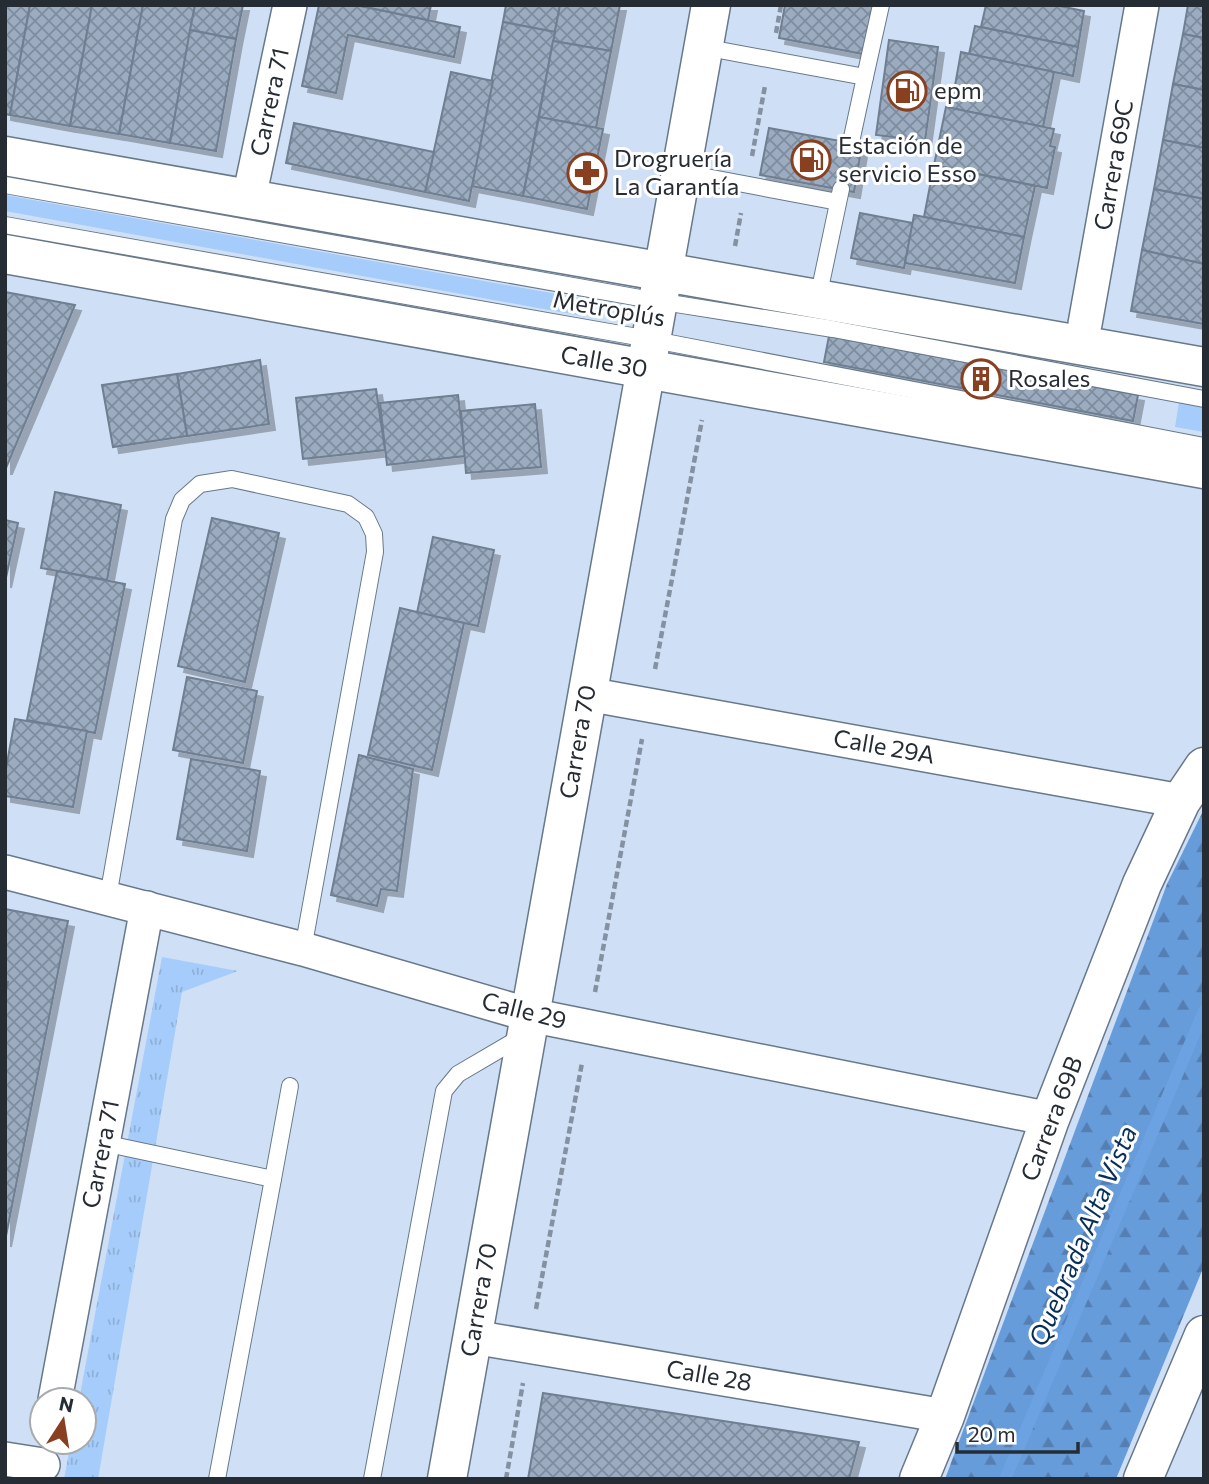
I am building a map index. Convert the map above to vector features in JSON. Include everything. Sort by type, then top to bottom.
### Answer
[{"type":"main road","name":"Carrera 70","points":[[447,1479],[711,5]]},
{"type":"main road","points":[[5,156],[249,198],[660,286],[818,298],[1204,367]]},
{"type":"main road","name":"Calle 30","points":[[5,254],[647,354],[1204,469]]},
{"type":"main road","name":"Carrera 69B","points":[[919,1479],[1050,1119],[1142,884],[1181,801],[1204,767]]},
{"type":"main road","points":[[1143,1479],[1204,1335]]},
{"type":"street","name":"Carrera 71","points":[[249,198],[290,5]]},
{"type":"street","name":"Carrera 69C","points":[[1085,324],[1142,5]]},
{"type":"street","name":"Calle 29A","points":[[587,694],[1181,801]]},
{"type":"street","name":"Calle 29","points":[[5,872],[303,949],[528,1025],[589,1026],[1050,1119]]},
{"type":"street","name":"Carrera 71","points":[[58,1386],[147,908]]},
{"type":"street","name":"Calle 28","points":[[473,1336],[944,1416]]},
{"type":"street","points":[[5,1459],[43,1462]]},
{"type":"lane","points":[[851,142],[881,5]]},
{"type":"lane","points":[[703,47],[864,76]]},
{"type":"lane","points":[[680,173],[839,195],[818,298]]},
{"type":"lane","name":"Metroplús","points":[[5,185],[660,286],[833,328],[1204,399]]},
{"type":"lane","name":"Metroplús","points":[[5,225],[647,354],[1204,446]]},
{"type":"lane","points":[[108,897],[174,519],[182,500],[200,484],[232,479],[348,504],[366,517],[374,534],[375,552],[303,949]]},
{"type":"lane","points":[[372,1479],[444,1091],[457,1074],[528,1025]]},
{"type":"lane","points":[[217,1479],[290,1086]]},
{"type":"lane","points":[[103,1143],[273,1179]]},
{"type":"path","points":[[733,258],[781,5]]},
{"type":"path","points":[[506,1479],[589,1026]]},
{"type":"green space","points":[[5,195],[584,299],[582,316],[5,211]]},
{"type":"green space","points":[[1179,402],[1204,406],[1204,432],[1175,427]]},
{"type":"green space","points":[[1204,809],[1204,1266],[1116,1479],[945,1479],[1167,884]]},
{"type":"green space","points":[[162,957],[238,971],[182,992],[98,1479],[64,1479],[68,1456],[98,1456],[98,1386],[82,1386]]},
{"type":"building","points":[[5,5],[30,5],[10,115],[5,114]]},
{"type":"building","points":[[30,5],[92,5],[70,126],[10,115]]},
{"type":"building","points":[[92,5],[143,5],[119,134],[70,126]]},
{"type":"building","points":[[143,5],[195,5],[170,143],[119,134]]},
{"type":"building","points":[[195,5],[243,5],[236,39],[190,30]]},
{"type":"building","points":[[319,5],[356,5],[460,27],[454,57],[348,35],[336,93],[302,86]]},
{"type":"building","points":[[356,5],[431,5],[428,20]]},
{"type":"building","points":[[506,5],[560,5],[555,32],[503,22]]},
{"type":"building","points":[[560,5],[620,5],[611,51],[553,41]]},
{"type":"building","points":[[785,5],[877,6],[868,55],[779,38]]},
{"type":"building","points":[[986,5],[1055,5],[1084,11],[1078,47],[981,27]]},
{"type":"building","points":[[1188,5],[1204,5],[1204,38],[1183,34]]},
{"type":"building","points":[[503,22],[555,32],[523,196],[471,186]]},
{"type":"building","points":[[975,26],[1078,47],[1073,76],[969,54]]},
{"type":"building","points":[[190,30],[236,39],[216,151],[170,143]]},
{"type":"building","points":[[1183,34],[1204,38],[1204,90],[1173,84]]},
{"type":"building","name":"epm","points":[[889,40],[938,47],[925,141],[876,135]]},
{"type":"building","points":[[553,41],[611,51],[596,128],[539,117]]},
{"type":"building","points":[[961,52],[1054,72],[1043,127],[951,108]]},
{"type":"building","points":[[451,72],[493,81],[469,201],[425,192]]},
{"type":"building","points":[[1173,84],[1204,90],[1204,148],[1163,140]]},
{"type":"building","points":[[946,107],[1054,129],[1050,146],[1055,147],[1047,188],[934,165]]},
{"type":"building","points":[[539,117],[603,129],[587,209],[523,196]]},
{"type":"building","points":[[294,123],[434,152],[425,192],[286,163]]},
{"type":"building","name":"Estación de servicio Esso","points":[[769,128],[862,145],[854,192],[760,175]]},
{"type":"building","points":[[1163,140],[1204,148],[1204,199],[1154,189]]},
{"type":"building","points":[[934,165],[1035,186],[1024,237],[924,217]]},
{"type":"building","points":[[1154,189],[1204,199],[1204,264],[1142,250]]},
{"type":"building","points":[[860,213],[913,223],[904,268],[851,258]]},
{"type":"building","points":[[914,215],[1024,237],[1015,283],[905,263]]},
{"type":"building","points":[[1142,250],[1204,264],[1204,324],[1131,311]]},
{"type":"building","points":[[5,292],[75,305],[6,468],[5,468]]},
{"type":"building","name":"Rosales","points":[[829,336],[1138,395],[1133,421],[824,362]]},
{"type":"building","points":[[260,360],[269,424],[187,436],[177,374]]},
{"type":"building","points":[[177,374],[187,436],[113,447],[102,385]]},
{"type":"building","points":[[376,389],[385,450],[303,459],[296,398]]},
{"type":"building","points":[[458,395],[465,456],[387,465],[380,403]]},
{"type":"building","points":[[535,404],[541,467],[466,473],[461,411]]},
{"type":"building","points":[[55,492],[121,505],[107,580],[41,568]]},
{"type":"building","points":[[212,518],[279,533],[245,682],[178,666]]},
{"type":"building","points":[[5,520],[18,523],[5,582]]},
{"type":"building","points":[[433,537],[494,550],[478,626],[417,613]]},
{"type":"building","points":[[57,571],[125,584],[95,733],[27,720]]},
{"type":"building","points":[[400,608],[464,623],[432,770],[368,755]]},
{"type":"building","points":[[187,677],[257,691],[243,763],[173,750]]},
{"type":"building","points":[[15,719],[87,731],[73,807],[5,796],[5,774]]},
{"type":"building","points":[[359,755],[413,769],[397,891],[381,889],[377,906],[331,895]]},
{"type":"building","points":[[191,759],[260,771],[247,851],[177,839]]},
{"type":"building","points":[[5,909],[68,921],[5,1241],[5,995],[8,982],[5,981]]},
{"type":"building","points":[[543,1393],[859,1442],[849,1479],[528,1479]]},
{"type":"waterway","name":"Quebrada Alta Vista","points":[[1005,1479],[1204,1011]]},
{"type":"place","name":"epm","points":[[907,91]]},
{"type":"place","name":"Estación de servicio Esso","points":[[811,160]]},
{"type":"place","name":"Drogruería La Garantía","points":[[587,173]]},
{"type":"place","name":"Rosales","points":[[981,379]]}]
